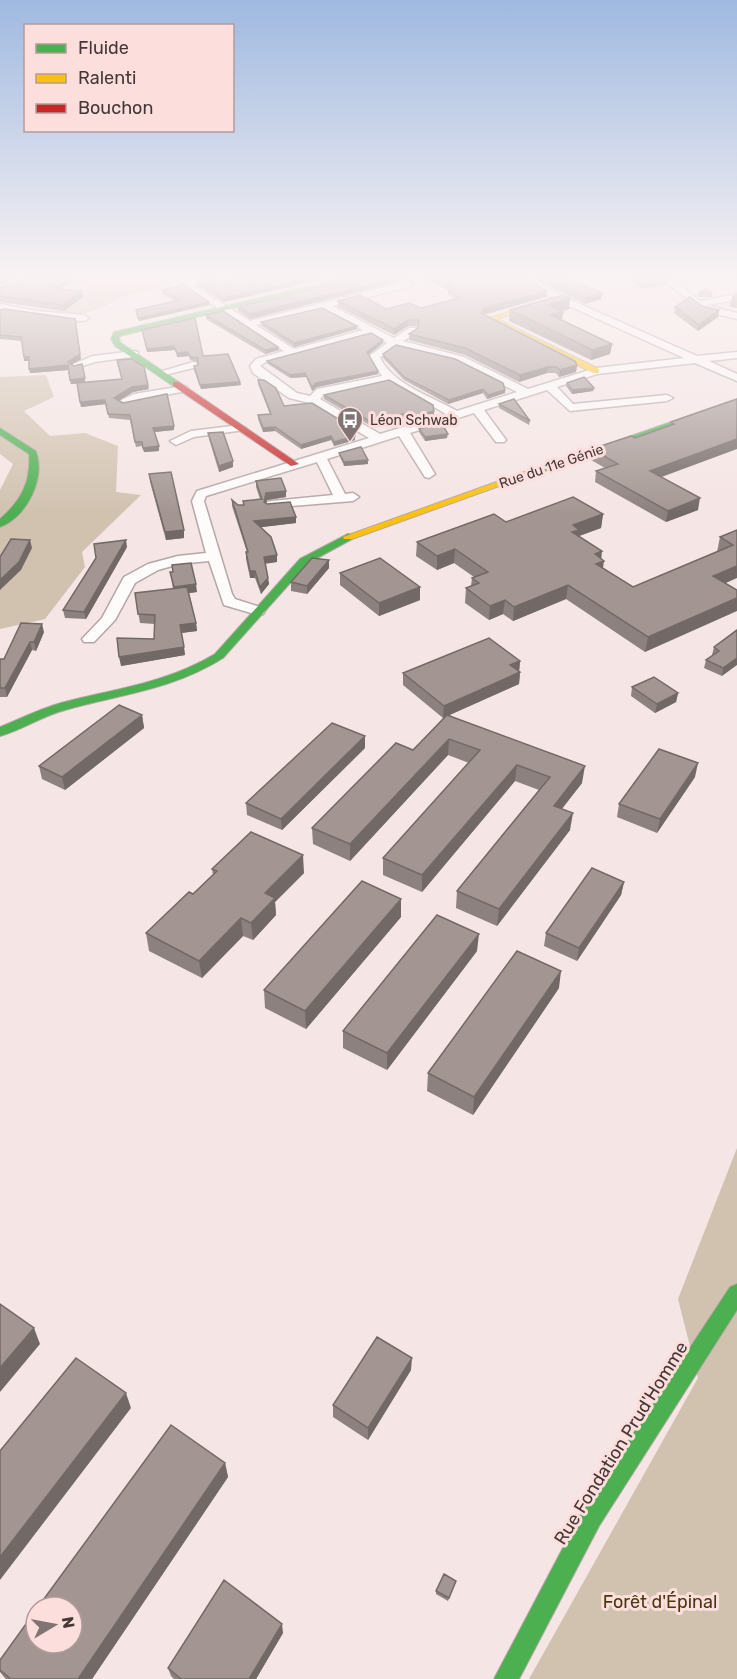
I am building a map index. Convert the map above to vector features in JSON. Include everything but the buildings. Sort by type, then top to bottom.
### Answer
[{"type":"street","points":[[76,365],[107,357]]},
{"type":"street","points":[[139,357],[294,464]]},
{"type":"street","points":[[273,357],[260,361],[255,366],[257,371],[293,396],[313,400],[378,438]]},
{"type":"street","points":[[375,357],[385,374],[455,414]]},
{"type":"street","points":[[457,357],[526,392]]},
{"type":"street","points":[[568,357],[596,371]]},
{"type":"street","points":[[689,357],[737,378]]},
{"type":"street","points":[[258,611],[229,602],[213,557],[198,499],[201,495],[596,371],[717,357]]},
{"type":"street","points":[[161,373],[193,365]]},
{"type":"street","points":[[313,400],[321,391],[391,377]]},
{"type":"street","points":[[549,385],[582,423]]},
{"type":"street","points":[[123,402],[134,397],[183,389]]},
{"type":"street","points":[[570,408],[667,399]]},
{"type":"street","name":"Rue du 11e Génie","points":[[0,732],[62,707],[189,675],[219,656],[304,561],[365,529],[737,402]]},
{"type":"street","points":[[476,407],[500,440]]},
{"type":"street","points":[[176,441],[191,434],[240,428]]},
{"type":"street","points":[[0,431],[33,453],[36,467],[34,485],[29,496],[0,524]]},
{"type":"street","points":[[400,431],[408,437],[429,474]]},
{"type":"street","points":[[272,505],[347,497],[320,456]]},
{"type":"street","points":[[89,639],[108,620],[129,580],[153,567],[178,560],[213,557]]},
{"type":"street","name":"Rue Fondation Prud'Homme","points":[[506,1679],[591,1518],[737,1293]]},
{"type":"green space","points":[[46,375],[54,397],[24,411],[50,436],[85,433],[118,446],[116,492],[141,495],[82,552],[85,567],[45,619],[0,629],[0,490],[13,464],[0,454],[0,377]]},
{"type":"green space","name":"Forêt d'Épinal","points":[[737,1148],[737,1679],[529,1679],[698,1378],[678,1299]]},
{"type":"traffic: fast","points":[[137,357],[176,384]]},
{"type":"traffic: fast","points":[[533,472],[737,402]]},
{"type":"traffic: fast","points":[[0,431],[33,453],[34,465],[28,493],[16,509],[0,524]]},
{"type":"traffic: fast","points":[[0,732],[56,708],[164,683],[201,667],[219,656],[304,561],[348,537]]},
{"type":"traffic: fast","points":[[506,1679],[591,1518],[737,1293]]},
{"type":"traffic: slow","points":[[568,357],[596,371]]},
{"type":"traffic: slow","points":[[348,537],[533,472]]},
{"type":"traffic: jam","points":[[176,384],[294,464]]},
{"type":"place","name":"Léon Schwab","points":[[350,443]]}]
